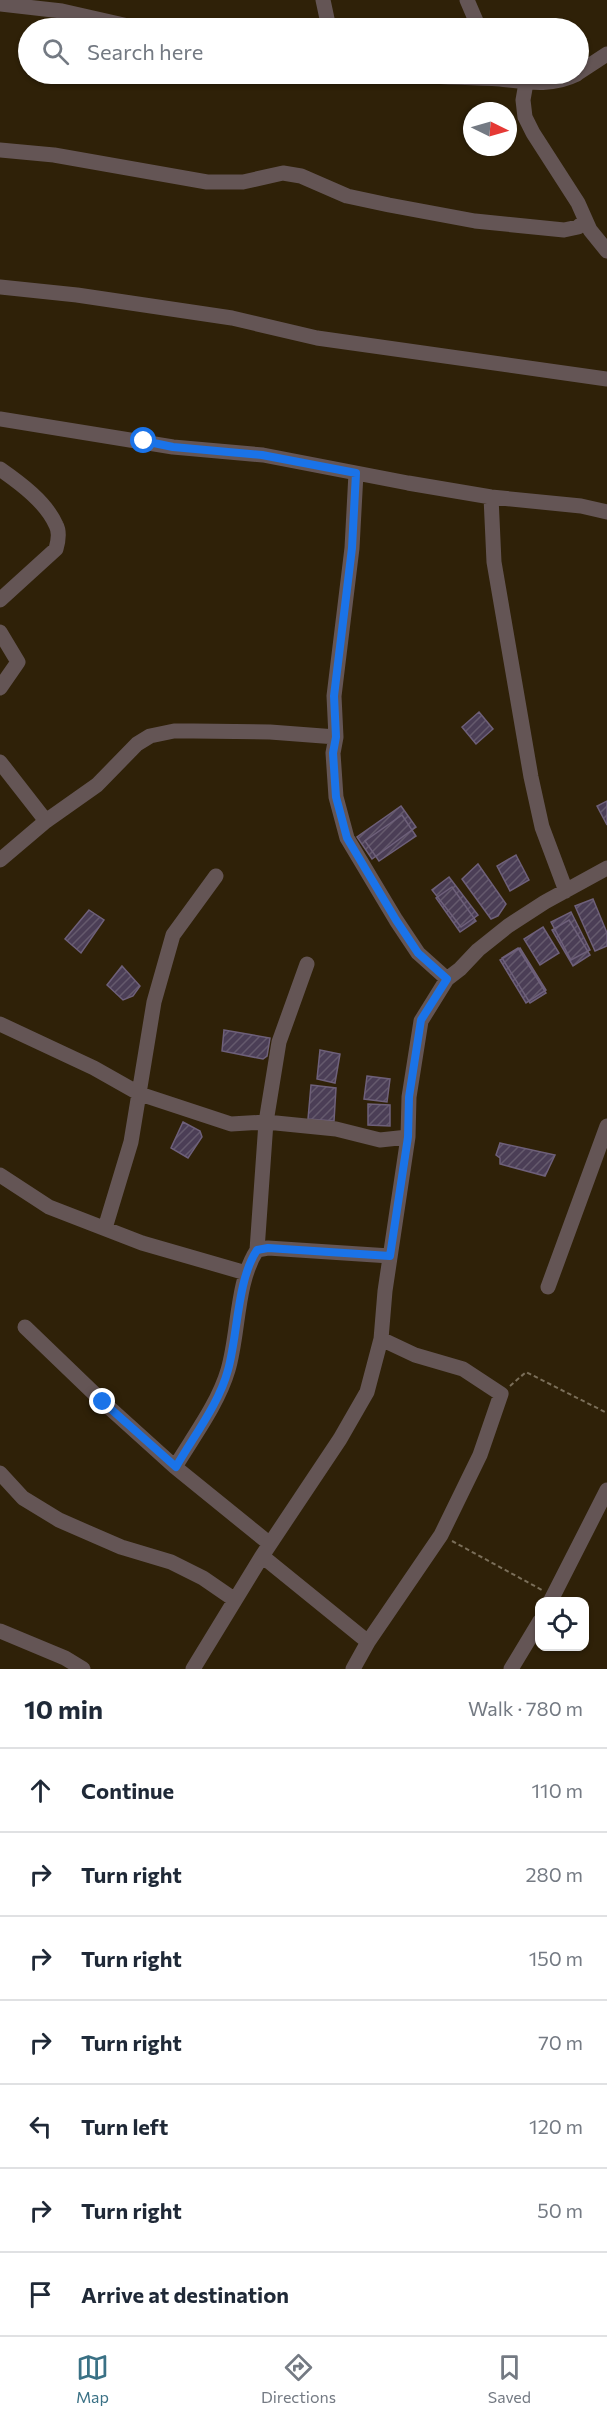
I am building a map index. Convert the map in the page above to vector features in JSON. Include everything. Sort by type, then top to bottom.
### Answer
[{"type":"street","points":[[323,0],[327,18]]},
{"type":"street","points":[[466,0],[474,18]]},
{"type":"street","points":[[0,4],[62,11],[93,18]]},
{"type":"street","points":[[589,66],[607,54]]},
{"type":"street","points":[[526,84],[523,100],[525,117],[532,133],[578,203],[585,221],[607,251]]},
{"type":"street","points":[[0,150],[54,155],[207,183],[243,182],[283,173],[301,176],[347,196],[475,221],[564,230],[578,227],[585,221]]},
{"type":"street","points":[[0,287],[77,295],[232,318],[317,338],[607,379]]},
{"type":"street","points":[[0,419],[173,447],[262,455],[491,497],[581,506],[607,512]]},
{"type":"street","points":[[0,469],[31,491],[57,526],[58,539],[56,549],[0,600]]},
{"type":"street","points":[[356,473],[352,548],[334,696],[336,737],[333,753],[336,797],[347,838],[418,953],[447,979]]},
{"type":"street","points":[[491,497],[494,562],[531,777],[542,827],[566,891]]},
{"type":"street","points":[[0,632],[18,662],[0,688]]},
{"type":"street","points":[[0,860],[46,821],[97,785],[136,744],[150,736],[174,731],[193,731],[270,732],[336,737]]},
{"type":"street","points":[[0,762],[46,821]]},
{"type":"street","points":[[193,1669],[266,1550],[340,1439],[367,1392],[381,1339],[385,1291],[408,1137],[409,1097],[421,1020],[447,979],[508,926],[607,868]]},
{"type":"street","points":[[105,1228],[123,1173],[140,1094],[154,1002],[173,935],[216,876]]},
{"type":"street","points":[[176,1467],[215,1401],[227,1374],[246,1273],[257,1250],[266,1122],[279,1042],[307,964]]},
{"type":"street","points":[[0,1024],[94,1068],[140,1094],[231,1124],[266,1122],[336,1129],[380,1140],[408,1137]]},
{"type":"street","points":[[548,1287],[607,1126]]},
{"type":"street","points":[[0,1176],[49,1207],[142,1243],[246,1273]]},
{"type":"street","points":[[257,1250],[268,1248],[390,1256]]},
{"type":"street","points":[[26,1327],[103,1402],[368,1642]]},
{"type":"street","points":[[353,1669],[368,1642],[441,1535],[480,1455],[501,1394],[463,1369],[414,1355],[381,1339]]},
{"type":"street","points":[[0,1473],[23,1498],[59,1520],[121,1547],[171,1562],[203,1578],[235,1600]]},
{"type":"street","points":[[552,1597],[607,1490]]},
{"type":"street","points":[[510,1669],[535,1629]]},
{"type":"street","points":[[0,1631],[65,1658],[83,1669]]},
{"type":"path","points":[[501,1394],[526,1372],[607,1413]]},
{"type":"path","points":[[441,1535],[548,1597]]},
{"type":"building","points":[[479,712],[493,729],[476,744],[462,727]]},
{"type":"building","points":[[607,801],[607,825],[597,806]]},
{"type":"building","points":[[401,806],[416,827],[372,859],[357,837]]},
{"type":"building","points":[[402,815],[416,836],[379,861],[365,841]]},
{"type":"building","points":[[516,855],[529,880],[510,891],[497,866]]},
{"type":"building","points":[[478,864],[506,904],[498,916],[491,919],[462,879]]},
{"type":"building","points":[[449,877],[478,915],[461,927],[432,890]]},
{"type":"building","points":[[452,887],[476,921],[460,932],[436,898]]},
{"type":"building","points":[[593,899],[607,933],[607,946],[595,951],[575,906]]},
{"type":"building","points":[[89,910],[104,920],[81,953],[65,939]]},
{"type":"building","points":[[571,912],[590,950],[571,960],[551,922]]},
{"type":"building","points":[[569,920],[590,955],[573,966],[552,930]]},
{"type":"building","points":[[543,927],[559,953],[540,965],[524,939]]},
{"type":"building","points":[[518,948],[546,993],[530,1003],[502,958]]},
{"type":"building","points":[[520,948],[546,990],[526,1003],[500,960]]},
{"type":"building","points":[[122,966],[140,986],[133,996],[123,1000],[107,985]]},
{"type":"building","points":[[224,1030],[270,1038],[267,1056],[263,1059],[222,1051]]},
{"type":"building","points":[[320,1050],[340,1054],[335,1083],[317,1079]]},
{"type":"building","points":[[367,1076],[390,1079],[387,1102],[364,1099]]},
{"type":"building","points":[[311,1085],[336,1088],[334,1121],[308,1119]]},
{"type":"building","points":[[368,1104],[390,1105],[390,1126],[368,1125]]},
{"type":"building","points":[[183,1122],[200,1131],[202,1137],[188,1158],[171,1148]]},
{"type":"building","points":[[500,1143],[555,1155],[545,1176],[500,1164],[500,1158],[496,1155]]},
{"type":"route","points":[[103,1402],[176,1467],[215,1401],[227,1374],[246,1273],[257,1250],[268,1248],[390,1256],[408,1137],[409,1097],[421,1020],[447,979],[418,953],[396,920],[347,838],[336,797],[333,753],[336,737],[334,696],[352,548],[356,473],[262,455],[173,447],[144,441]]}]
